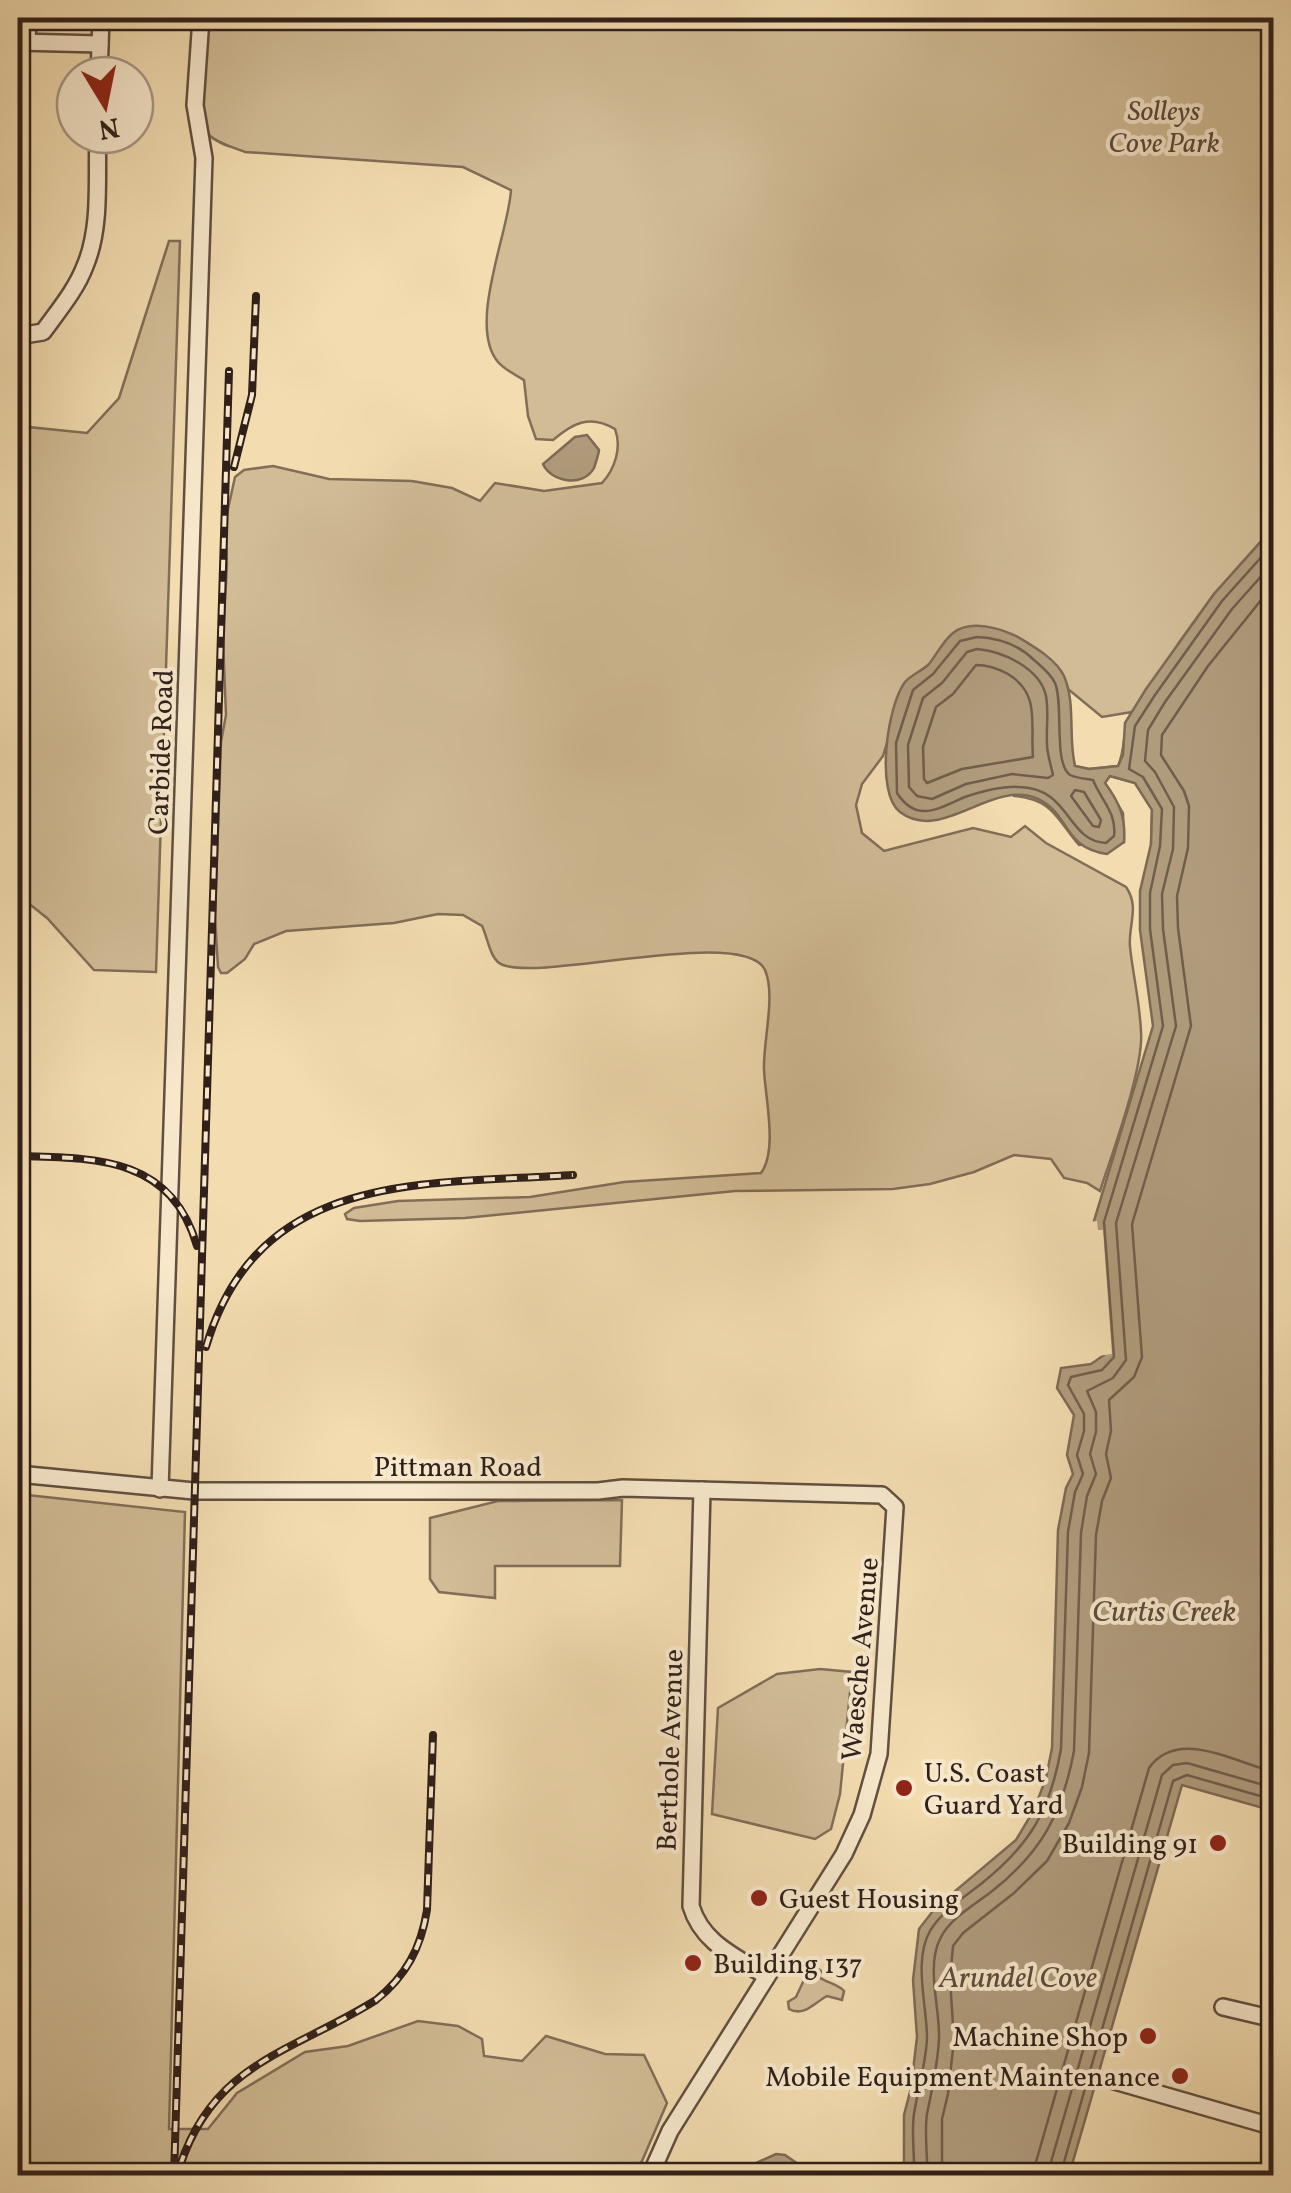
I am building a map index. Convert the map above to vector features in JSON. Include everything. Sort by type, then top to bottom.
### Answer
[{"type":"street","points":[[28,18],[22,42],[100,44]]},
{"type":"street","points":[[100,55],[101,18]]},
{"type":"street","name":"Carbide Road","points":[[160,1489],[204,158],[195,105],[201,18]]},
{"type":"street","points":[[18,336],[43,332],[75,288],[92,246],[97,155]]},
{"type":"street","name":"Pittman Road","points":[[18,1474],[160,1489],[258,1492],[598,1492],[623,1488],[882,1495],[895,1507]]},
{"type":"street","name":"Berthole Avenue","points":[[702,1490],[689,1893],[700,1930],[711,1942],[766,1976]]},
{"type":"street","name":"Waesche Avenue","points":[[650,2176],[670,2131],[844,1854],[872,1784],[884,1714],[895,1507]]},
{"type":"street","points":[[1223,2007],[1274,2019]]},
{"type":"street","points":[[1112,2080],[1274,2127]]},
{"type":"green space","name":"Solleys Cove Park","points":[[207,18],[1273,18],[1273,528],[1214,594],[1178,644],[1151,844],[1152,809],[1135,783],[1110,776],[1104,782],[1123,813],[1124,842],[1079,845],[1046,806],[1015,796],[1069,743],[1075,766],[1118,766],[1132,712],[1102,717],[1068,689],[1062,673],[927,667],[905,683],[883,756],[862,784],[856,805],[862,833],[884,851],[973,828],[1011,837],[1025,826],[1046,843],[1126,887],[1133,909],[1130,947],[1141,1047],[1126,1111],[1100,1191],[1087,1183],[1064,1178],[1051,1159],[1014,1155],[974,1172],[893,1189],[735,1191],[465,1218],[347,1219],[345,1214],[354,1208],[398,1201],[530,1197],[624,1182],[761,1173],[770,1137],[764,1069],[768,980],[765,970],[750,958],[722,953],[526,968],[503,965],[492,954],[482,926],[463,915],[438,914],[394,923],[286,931],[254,944],[245,959],[227,973],[221,973],[215,917],[221,742],[226,715],[225,523],[235,477],[244,470],[273,466],[329,479],[412,481],[452,488],[480,501],[495,483],[544,491],[602,483],[614,465],[618,443],[615,429],[590,421],[575,425],[553,440],[536,439],[528,416],[524,380],[500,365],[490,346],[488,302],[511,190],[463,167],[245,152],[217,141],[204,126],[202,113]]},
{"type":"green space","points":[[169,241],[180,241],[156,972],[94,970],[47,918],[18,895],[18,426],[87,433],[119,398]]},
{"type":"green space","points":[[18,1494],[185,1512],[169,2129],[208,2129],[237,2093],[305,2052],[348,2046],[418,2021],[458,2026],[482,2039],[484,2056],[522,2061],[546,2036],[605,2054],[644,2055],[667,2103],[642,2161],[630,2175],[18,2175]]},
{"type":"green space","points":[[622,1500],[620,1566],[495,1566],[495,1598],[439,1592],[430,1579],[430,1518],[498,1501]]},
{"type":"green space","points":[[820,1669],[852,1672],[840,1794],[831,1829],[815,1839],[712,1814],[718,1708],[777,1674]]},
{"type":"green space","points":[[810,1967],[817,1968],[821,1971],[819,1977],[844,1991],[842,2000],[827,1996],[804,2010],[789,2009],[788,2002],[796,1997]]},
{"type":"water","points":[[587,435],[599,450],[589,474],[567,480],[547,470],[543,464],[575,437]]},
{"type":"water","name":"Curtis Creek","points":[[1273,528],[1273,1799],[1270,1810],[1182,1785],[1069,2175],[904,2175],[904,2115],[917,2037],[913,1980],[919,1929],[936,1907],[1016,1840],[1034,1810],[1052,1748],[1058,1530],[1066,1488],[1073,1474],[1067,1455],[1074,1415],[1057,1388],[1061,1368],[1091,1364],[1104,1355],[1094,1221],[1153,1026],[1140,930],[1140,891],[1151,844],[1152,810],[1135,783],[1110,776],[1105,783],[1120,810],[1124,842],[1107,854],[1082,845],[1048,805],[1021,795],[985,802],[933,821],[916,820],[900,812],[888,787],[886,749],[893,710],[905,682],[929,664],[953,633],[968,626],[994,628],[1037,649],[1064,676],[1070,698],[1075,766],[1118,766],[1123,755],[1125,723],[1146,689],[1214,594]]},
{"type":"water","points":[[776,2154],[785,2155],[814,2175],[730,2175]]},
{"type":"pier","points":[[1097,1221],[1098,1230],[1103,1230],[1112,1354],[1097,1356],[1089,1222]]},
{"type":"railway","points":[[234,467],[252,395],[256,296]]},
{"type":"railway","points":[[174,2176],[229,371]]},
{"type":"railway","points":[[18,1156],[102,1162],[149,1178],[169,1194],[185,1216],[197,1246]]},
{"type":"railway","points":[[206,1347],[231,1289],[264,1246],[306,1217],[354,1198],[406,1187],[573,1175]]},
{"type":"railway","points":[[180,2166],[213,2103],[235,2081],[286,2048],[376,2000],[411,1960],[427,1910],[433,1735]]},
{"type":"place","name":"U.S. Coast Guard Yard","points":[[904,1788]]},
{"type":"place","name":"Building 91","points":[[1218,1843]]},
{"type":"place","name":"Guest Housing","points":[[759,1898]]},
{"type":"place","name":"Building 137","points":[[693,1963]]},
{"type":"place","name":"Machine Shop","points":[[1148,2036]]},
{"type":"place","name":"Mobile Equipment Maintenance","points":[[1180,2076]]},
{"type":"water label","name":"Arundel Cove","points":[[1018,1977]]}]
